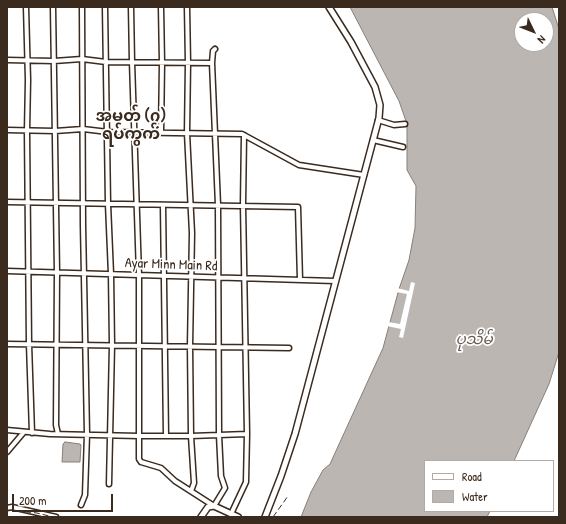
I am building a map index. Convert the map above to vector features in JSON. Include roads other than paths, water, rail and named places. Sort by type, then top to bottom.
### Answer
[{"type":"street","points":[[26,7],[29,344],[32,433]]},
{"type":"street","points":[[53,7],[57,273],[56,425],[58,434]]},
{"type":"street","points":[[80,505],[84,495],[86,434],[82,7]]},
{"type":"street","points":[[105,7],[112,345],[109,484]]},
{"type":"street","points":[[132,7],[132,62],[137,205],[139,459],[141,462],[161,468],[175,481],[214,506],[238,517]]},
{"type":"street","points":[[161,7],[161,133]]},
{"type":"street","points":[[187,7],[187,133],[191,205],[192,277],[190,346],[191,436],[194,483],[191,491]]},
{"type":"street","points":[[265,517],[295,434],[364,175],[378,120],[380,105],[375,87],[351,42],[329,7]]},
{"type":"street","points":[[201,517],[208,507],[214,506],[225,488],[221,476],[219,435],[218,205],[212,63],[213,51],[215,49]]},
{"type":"street","points":[[7,60],[54,61],[82,59],[106,62],[212,63]]},
{"type":"street","points":[[378,120],[394,125],[405,124]]},
{"type":"street","points":[[7,130],[55,131],[83,129],[108,132],[242,134],[299,165],[364,175]]},
{"type":"street","points":[[231,514],[246,482],[247,434],[243,205],[244,135]]},
{"type":"street","points":[[373,140],[403,147]]},
{"type":"street","points":[[7,202],[298,207],[300,280]]},
{"type":"street","points":[[163,205],[166,436]]},
{"type":"street","name":"Ayar Minn Main Rd","points":[[7,271],[335,281]]},
{"type":"street","points":[[7,344],[289,348]]},
{"type":"street","points":[[7,430],[32,433],[140,436],[247,434]]},
{"type":"street","points":[[7,452],[24,432]]},
{"type":"street","points":[[7,508],[12,507],[37,515],[56,517]]},
{"type":"water","name":"ပုသိမ်","points":[[350,7],[552,7],[554,12],[514,12],[514,52],[554,52],[554,13],[559,29],[559,352],[549,384],[514,460],[424,460],[424,512],[490,512],[487,517],[301,517],[311,492],[323,470],[330,464],[383,348],[399,289],[409,260],[415,228],[416,186],[407,170],[407,124],[399,101]]},
{"type":"water","points":[[65,442],[81,445],[80,462],[62,462],[63,444]]},
{"type":"railway","points":[[273,517],[288,496]]},
{"type":"railway","points":[[7,510],[37,513],[53,517]]},
{"type":"district","name":"အမှတ် (၇) ရပ်ကွက်","points":[[131,126]]}]
